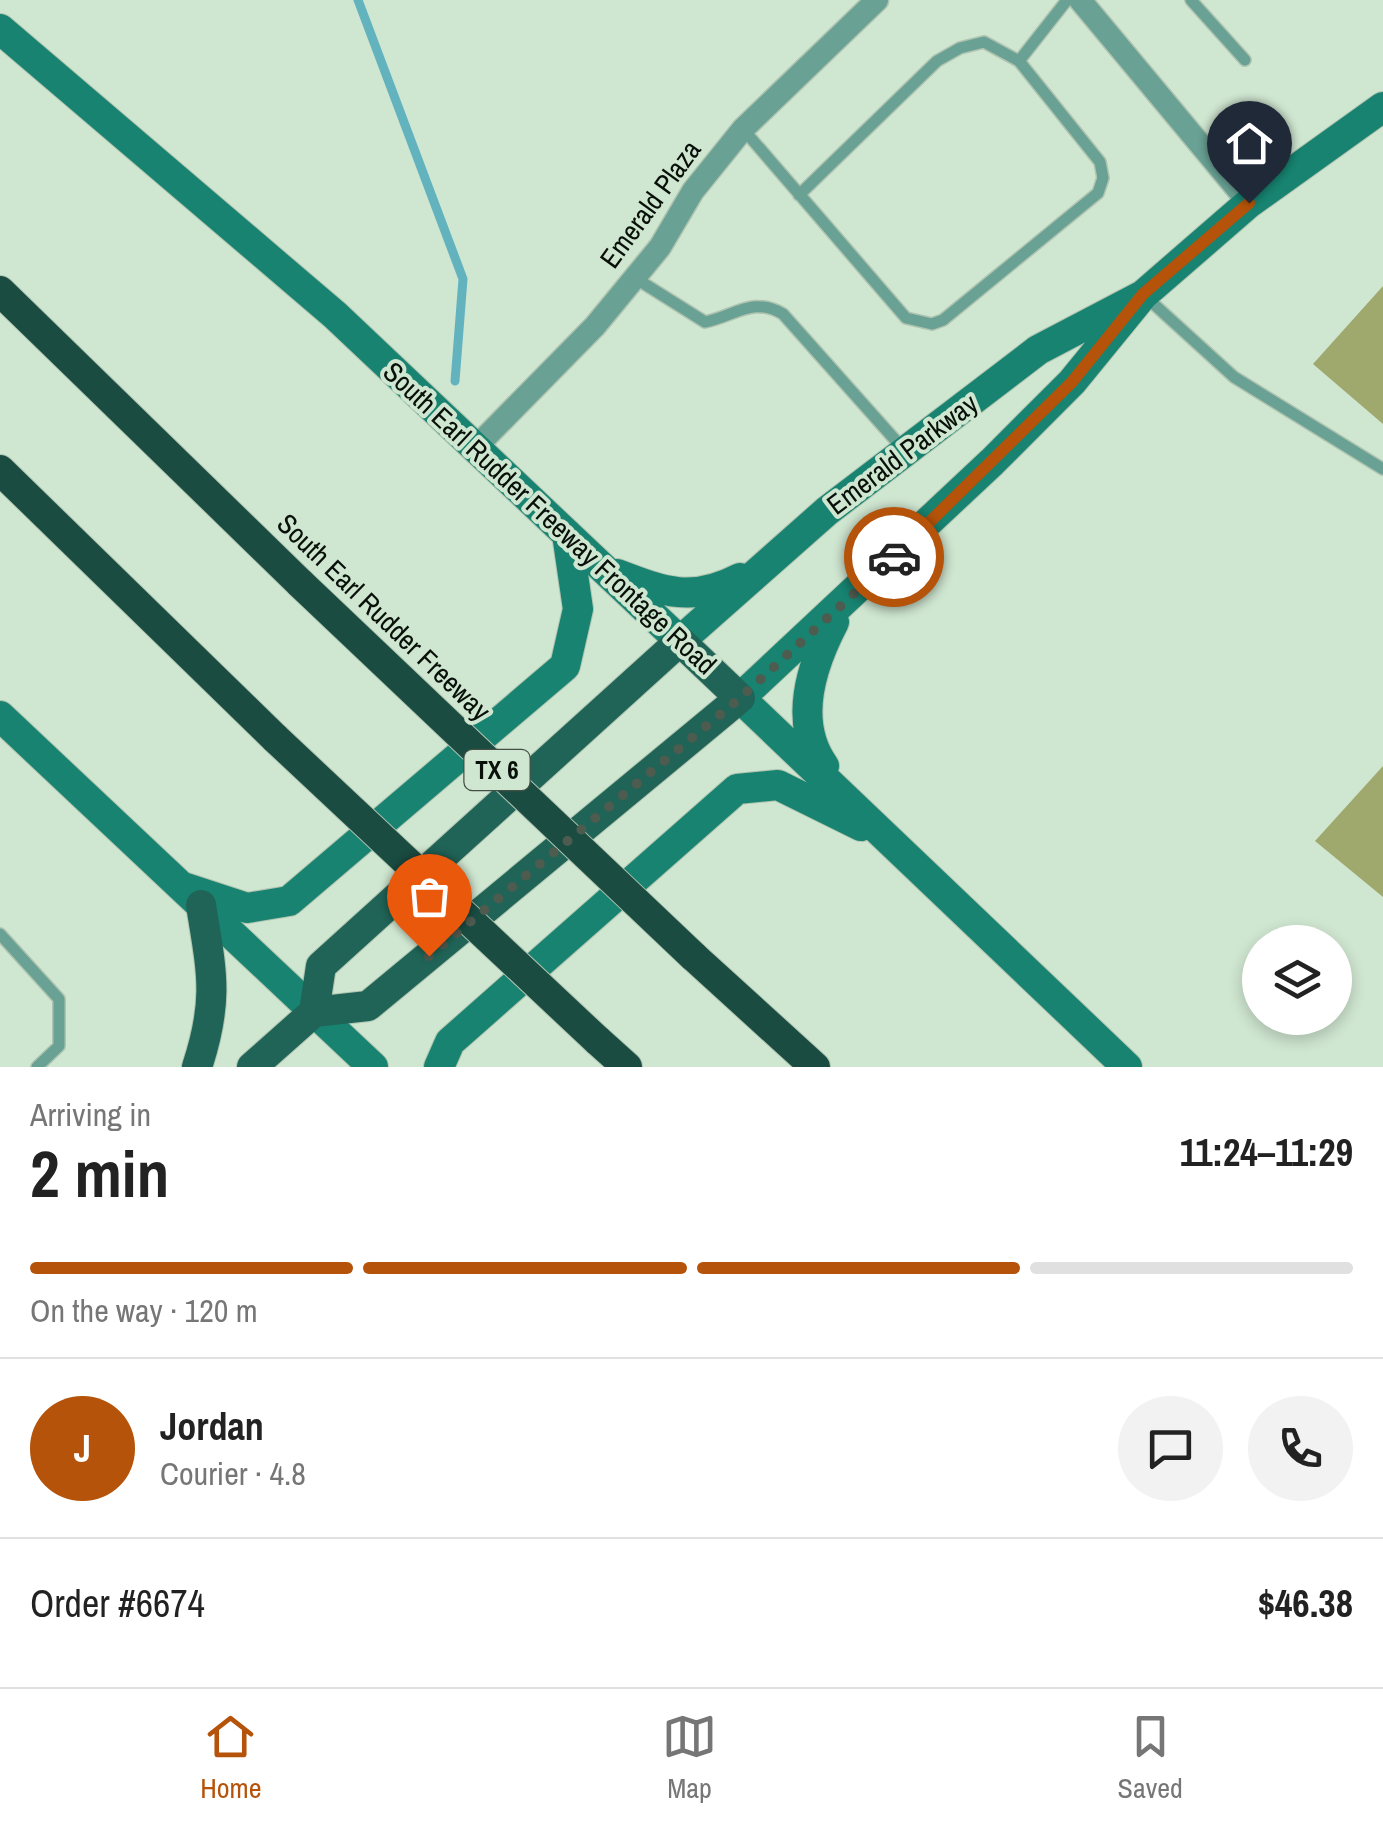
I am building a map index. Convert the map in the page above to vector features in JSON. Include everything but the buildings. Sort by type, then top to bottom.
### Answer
[{"type":"highway","name":"South Earl Rudder Freeway","points":[[0,290],[301,584],[815,1067]]},
{"type":"highway","points":[[0,470],[276,739],[626,1067]]},
{"type":"main road","name":"South Earl Rudder Freeway Frontage Road","points":[[0,29],[335,315],[1127,1067]]},
{"type":"main road","name":"Emerald Parkway","points":[[740,698],[844,604],[1072,382],[1143,294],[1249,203],[1375,118]]},
{"type":"main road","name":"Emerald Parkway","points":[[680,641],[764,564],[1038,350],[1143,294]]},
{"type":"main road","points":[[192,896],[247,908],[289,901],[564,666],[578,609],[568,534]]},
{"type":"main road","points":[[605,570],[676,596],[722,587],[764,564]]},
{"type":"main road","points":[[844,604],[818,654],[809,689],[808,744],[853,804]]},
{"type":"main road","points":[[314,1012],[321,966],[680,641]]},
{"type":"main road","points":[[252,1067],[314,1012],[368,1006],[740,698]]},
{"type":"main road","points":[[0,716],[372,1067]]},
{"type":"main road","points":[[439,1067],[450,1042],[737,789],[778,785],[886,838]]},
{"type":"main road","points":[[192,896],[214,987],[212,1020],[196,1067]]},
{"type":"street","name":"Emerald Plaza","points":[[476,447],[595,326],[660,248],[693,191],[743,129],[877,0]]},
{"type":"street","points":[[1080,0],[1249,203]]},
{"type":"lane","points":[[1019,61],[1068,0]]},
{"type":"lane","points":[[1190,0],[1245,60]]},
{"type":"lane","points":[[743,129],[798,195],[906,318],[932,324],[943,320],[1098,193],[1103,178],[1100,162],[1019,61],[984,42],[960,48],[937,61],[798,195]]},
{"type":"lane","points":[[634,277],[705,322],[742,307],[768,305],[783,314],[905,451]]},
{"type":"lane","points":[[1143,294],[1234,377],[1383,468]]},
{"type":"lane","points":[[0,934],[59,999],[60,1046],[37,1067]]},
{"type":"waterway","points":[[358,0],[463,279],[455,381]]},
{"type":"way so far","points":[[429,956],[740,698],[894,557]]},
{"type":"route","points":[[894,557],[1072,382],[1143,294],[1249,203]]}]
